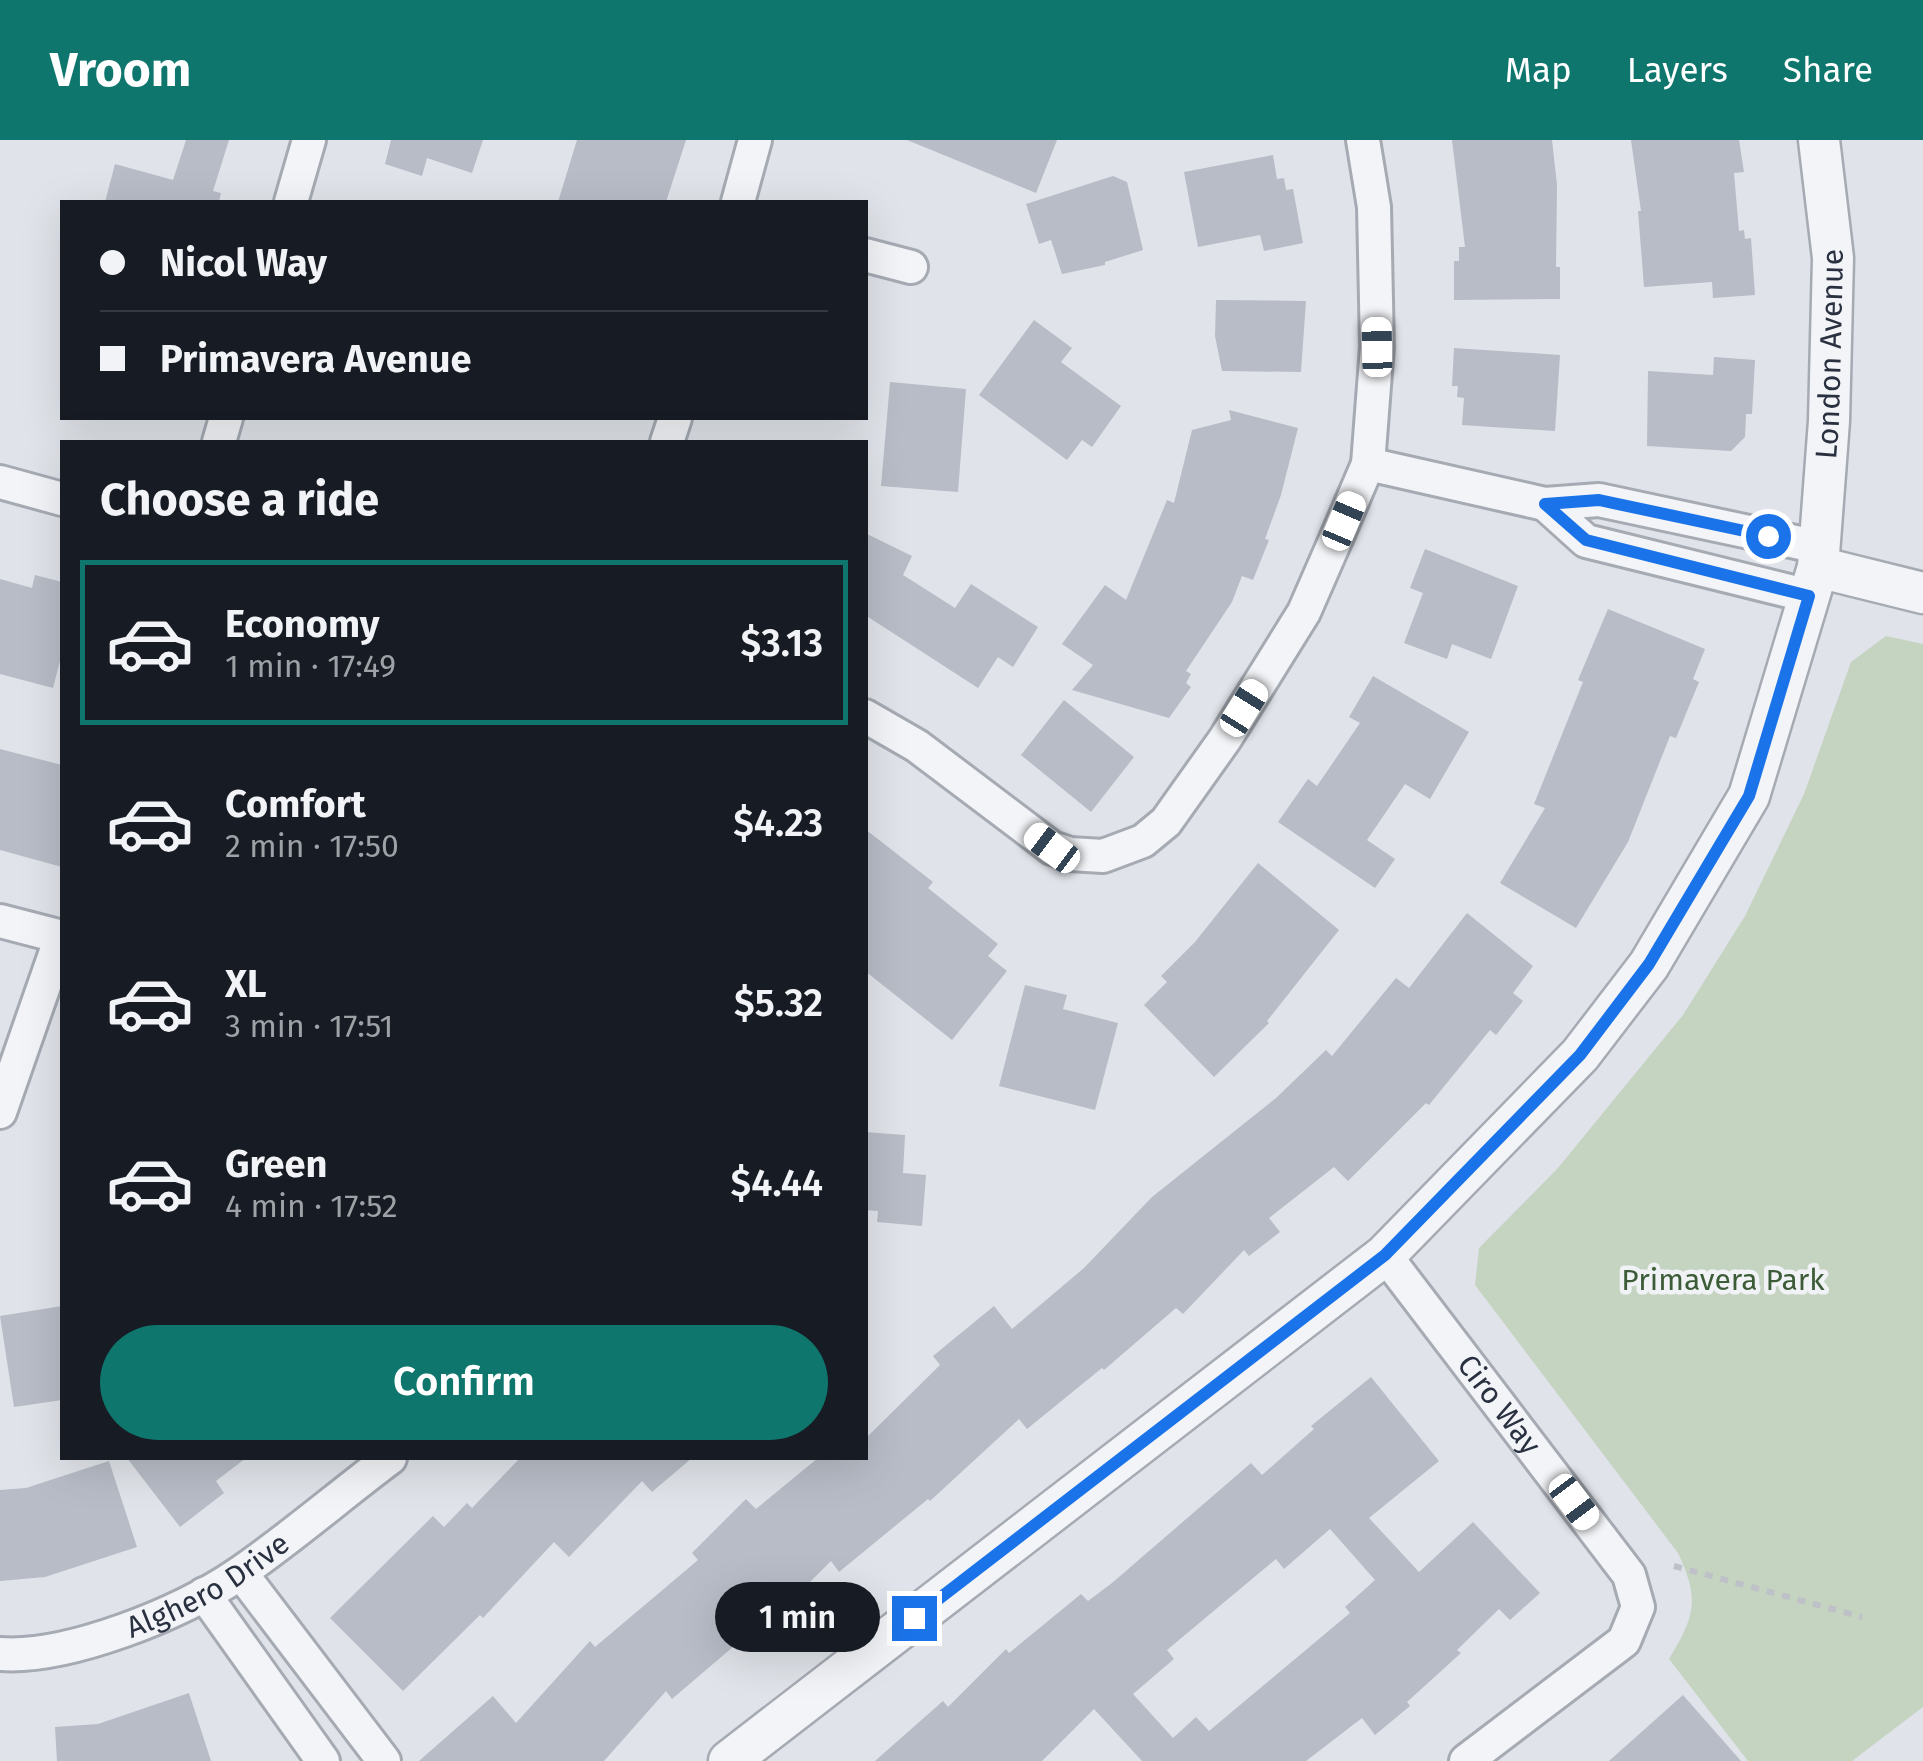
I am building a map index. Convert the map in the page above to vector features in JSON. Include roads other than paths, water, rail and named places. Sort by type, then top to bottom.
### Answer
[{"type":"street","points":[[291,200],[309,140]]},
{"type":"street","points":[[739,200],[755,140]]},
{"type":"street","points":[[868,718],[917,746],[1052,848],[1070,854],[1103,856],[1144,841],[1166,822],[1225,739],[1304,612],[1368,464],[1377,347],[1374,207],[1363,140]]},
{"type":"street","name":"London Avenue","points":[[729,1761],[1385,1255],[1580,1055],[1649,964],[1749,796],[1815,570],[1829,421],[1833,258],[1819,140]]},
{"type":"street","points":[[868,256],[910,267]]},
{"type":"street","points":[[1368,464],[1545,504],[1599,500],[1815,570]]},
{"type":"street","points":[[0,482],[60,499]]},
{"type":"street","points":[[1545,504],[1586,540],[1815,570],[1923,593]]},
{"type":"street","points":[[0,921],[60,936]]},
{"type":"street","points":[[0,1112],[60,943]]},
{"type":"street","name":"Ciro Way","points":[[1385,1255],[1629,1574],[1638,1608],[1624,1641],[1466,1761]]},
{"type":"street","name":"Alghero Drive","points":[[0,1654],[18,1655],[96,1642],[204,1594],[240,1573],[387,1460]]},
{"type":"street","points":[[240,1573],[384,1761]]},
{"type":"street","points":[[204,1594],[323,1761]]},
{"type":"park label","name":"Primavera Park","points":[[1723,1280]]}]
